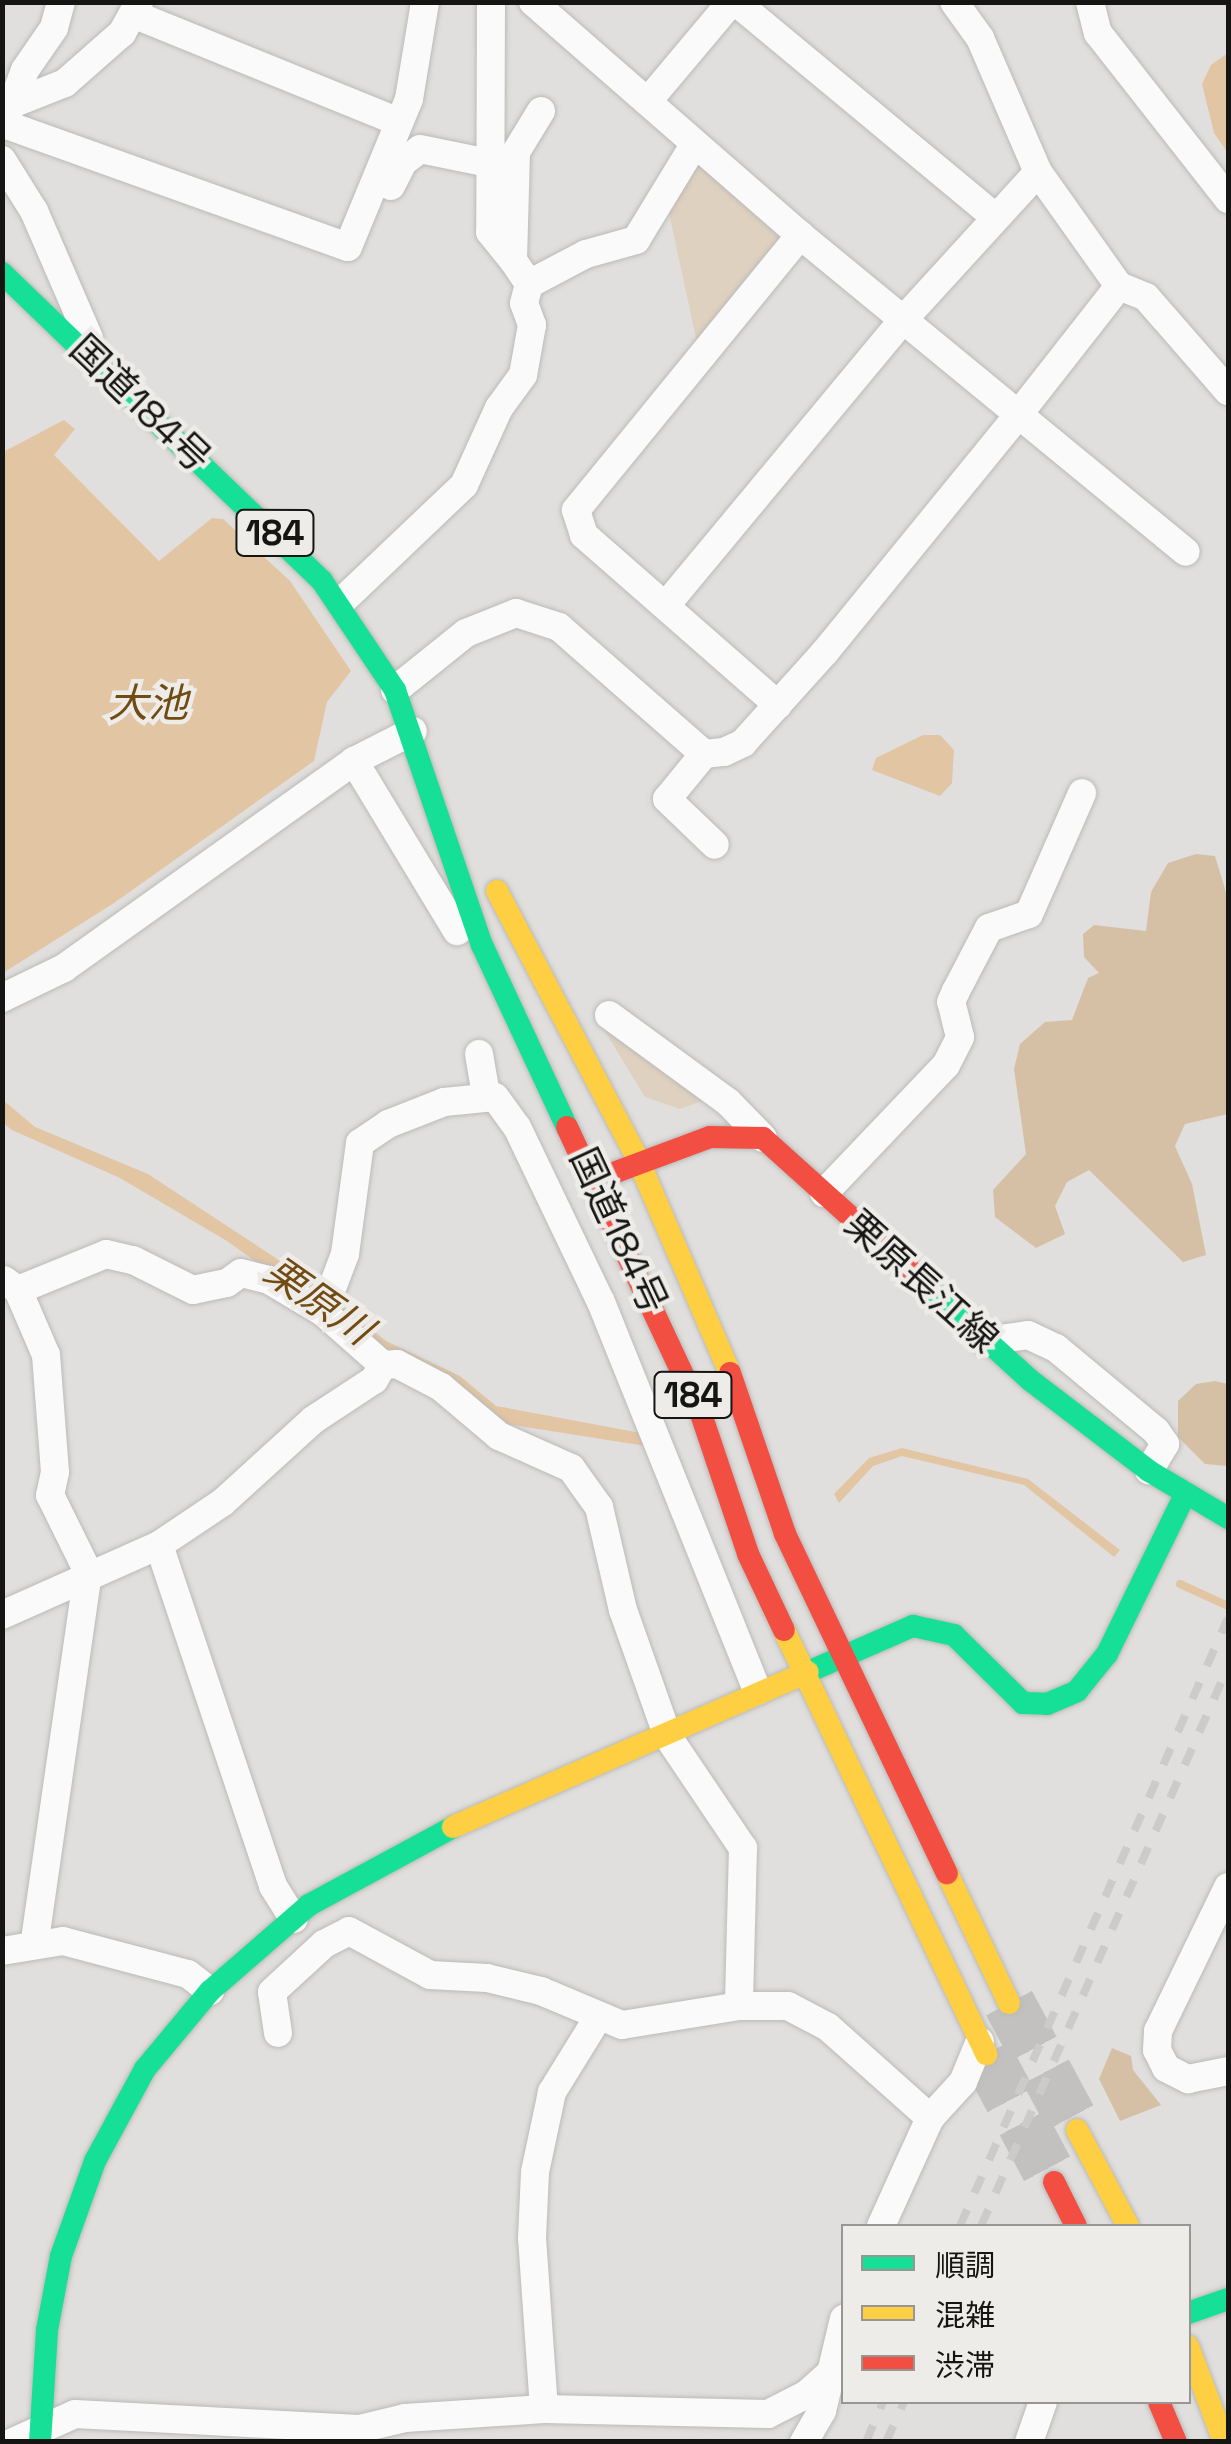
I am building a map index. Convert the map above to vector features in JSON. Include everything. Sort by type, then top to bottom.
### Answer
[{"type":"main road","name":"国道184号","points":[[2,273],[341,602],[395,690],[482,945],[597,1182],[700,1410],[748,1554],[983,2047]]},
{"type":"main road","name":"国道184号","points":[[412,731],[472,841]]},
{"type":"main road","name":"国道184号","points":[[488,874],[639,1162],[736,1385],[785,1534],[1009,2003]]},
{"type":"main road","points":[[597,1182],[639,1162],[710,1137],[763,1138]]},
{"type":"main road","name":"栗原長江線","points":[[763,1138],[985,1341],[1149,1471],[1184,1496],[1228,1518]]},
{"type":"main road","points":[[41,2437],[47,2330],[61,2256],[95,2160],[145,2070],[210,1992],[294,1919],[333,1890],[446,1830],[668,1737],[839,1654],[914,1626],[954,1635],[1023,1703],[1047,1704],[1077,1691],[1107,1654],[1184,1496]]},
{"type":"main road","points":[[1076,2130],[1127,2224]]},
{"type":"main road","points":[[1054,2182],[1075,2224]]},
{"type":"main road","points":[[1191,2313],[1228,2298]]},
{"type":"main road","points":[[1191,2354],[1224,2442]]},
{"type":"main road","points":[[1161,2404],[1176,2442]]},
{"type":"street","points":[[6,118],[25,70],[54,28],[61,2]]},
{"type":"street","points":[[6,118],[340,248],[354,242],[398,122],[426,2]]},
{"type":"street","points":[[492,2],[490,232],[521,272]]},
{"type":"street","points":[[533,2],[800,235],[1186,552]]},
{"type":"street","points":[[648,100],[734,2],[994,216]]},
{"type":"street","points":[[954,2],[980,38],[1038,172],[1119,286],[1146,297],[1228,391]]},
{"type":"street","points":[[1090,2],[1098,33],[1228,199]]},
{"type":"street","points":[[6,118],[65,83],[122,34],[136,8],[398,122]]},
{"type":"street","points":[[341,602],[464,485],[499,408],[522,375],[532,324],[524,302],[521,272],[516,152],[541,111]]},
{"type":"street","points":[[521,272],[639,238],[694,144]]},
{"type":"street","points":[[387,202],[403,162],[420,149],[493,164]]},
{"type":"street","points":[[2,160],[34,211],[100,364]]},
{"type":"street","points":[[668,604],[903,320],[1038,172]]},
{"type":"street","points":[[778,705],[668,604],[584,536],[576,510],[800,235]]},
{"type":"street","points":[[715,845],[667,799],[704,754],[743,743],[778,705],[1018,415],[1119,286]]},
{"type":"street","points":[[395,690],[466,633],[516,613],[560,627],[704,754]]},
{"type":"street","points":[[2,998],[64,968],[354,761],[412,731]]},
{"type":"street","points":[[354,761],[463,942],[482,945]]},
{"type":"street","points":[[824,1193],[946,1065],[960,1037],[951,1002],[988,928],[1029,914],[1082,793]]},
{"type":"street","points":[[609,1015],[728,1102],[763,1138]]},
{"type":"street","points":[[479,1054],[486,1095],[517,1127],[601,1302],[757,1692]]},
{"type":"street","points":[[327,1304],[346,1254],[360,1143],[388,1124],[444,1102],[486,1095]]},
{"type":"street","points":[[35,1942],[87,1580],[50,1495],[55,1472],[46,1355],[10,1284],[106,1254],[134,1260],[193,1290],[228,1284],[241,1273],[327,1304],[383,1365]]},
{"type":"street","points":[[985,1341],[1028,1335],[1056,1348],[1156,1431],[1165,1444],[1149,1471]]},
{"type":"street","points":[[383,1365],[397,1364],[441,1386],[499,1436],[552,1457],[590,1488],[668,1737],[743,1848],[739,2006]]},
{"type":"street","points":[[2,1615],[159,1545],[223,1502],[313,1420],[374,1380],[383,1365]]},
{"type":"street","points":[[159,1545],[273,1886],[294,1919]]},
{"type":"street","points":[[1228,1887],[1158,2031],[1157,2050],[1166,2068],[1188,2079],[1228,2072]]},
{"type":"street","points":[[333,1890],[349,1931],[430,1975],[487,1978],[541,1992],[596,2019],[658,2024],[739,2006],[788,2006],[828,2027],[930,2118]]},
{"type":"street","points":[[278,2033],[272,1992],[324,1944],[349,1931]]},
{"type":"street","points":[[2,1952],[35,1942],[62,1940],[188,1974],[210,1992]]},
{"type":"street","points":[[544,2409],[532,2238],[536,2172],[552,2092],[596,2019]]},
{"type":"street","points":[[881,2224],[930,2118],[962,2082],[983,2047]]},
{"type":"street","points":[[804,2442],[834,2370],[841,2334]]},
{"type":"street","points":[[13,2442],[41,2437],[75,2414],[359,2435],[404,2418],[544,2409],[768,2414],[807,2394],[834,2370]]},
{"type":"street","points":[[1028,2442],[1042,2404]]},
{"type":"shaded area","points":[[692,158],[782,239],[698,347],[665,195]]},
{"type":"shaded area","points":[[1196,854],[1215,856],[1228,899],[1228,1114],[1185,1124],[1175,1146],[1192,1184],[1206,1255],[1183,1262],[1089,1170],[1067,1182],[1055,1206],[1065,1234],[1036,1248],[995,1217],[993,1190],[1026,1154],[1014,1069],[1020,1044],[1045,1022],[1072,1020],[1088,978],[1099,973],[1084,957],[1083,934],[1094,925],[1146,931],[1151,892],[1168,863]]},
{"type":"shaded area","points":[[601,1025],[704,1100],[680,1109],[645,1097]]},
{"type":"shaded area","points":[[1196,1384],[1228,1384],[1228,1466],[1205,1464],[1178,1437],[1178,1401]]},
{"type":"shaded area","points":[[1112,2048],[1131,2056],[1133,2070],[1161,2105],[1120,2121],[1099,2079]]},
{"type":"water","points":[[1228,53],[1228,153],[1214,133],[1202,84],[1211,65]]},
{"type":"water","name":"大池","points":[[64,420],[75,429],[54,455],[159,561],[212,518],[223,519],[290,581],[351,671],[327,702],[314,761],[114,903],[3,973],[3,452]]},
{"type":"water","points":[[923,735],[940,735],[954,750],[952,783],[940,796],[872,770],[876,758]]},
{"type":"water","points":[[3,1100],[35,1127],[148,1174],[312,1282],[386,1341],[460,1376],[496,1406],[646,1434],[652,1447],[506,1424],[380,1351],[227,1241],[120,1178],[12,1130],[3,1123]]},
{"type":"water","points":[[902,1448],[1028,1479],[1120,1550],[1114,1557],[1024,1485],[902,1456],[873,1466],[839,1503],[834,1494],[869,1458]]},
{"type":"waterway","name":"栗原川","points":[[1180,1584],[1228,1606]]},
{"type":"tunnel","points":[[1009,2003],[1077,2130]]},
{"type":"tunnel","points":[[986,2054],[1054,2182]]},
{"type":"railway","points":[[961,2224],[1228,1618]]},
{"type":"railway","points":[[982,2224],[1228,1667]]},
{"type":"railway","points":[[866,2442],[882,2404]]},
{"type":"railway","points":[[886,2442],[903,2404]]},
{"type":"traffic: fast","points":[[2,273],[322,581],[395,690],[482,945],[567,1127]]},
{"type":"traffic: fast","points":[[926,1285],[1030,1380],[1149,1471],[1228,1518]]},
{"type":"traffic: fast","points":[[808,1672],[913,1626],[954,1635],[1023,1703],[1047,1704],[1077,1691],[1107,1654],[1185,1495]]},
{"type":"traffic: fast","points":[[40,2442],[47,2330],[61,2256],[95,2161],[145,2069],[210,1991],[309,1905],[453,1827]]},
{"type":"traffic: fast","points":[[1191,2312],[1228,2299]]},
{"type":"traffic: slow","points":[[497,891],[639,1162],[730,1373]]},
{"type":"traffic: slow","points":[[784,1630],[986,2054]]},
{"type":"traffic: slow","points":[[453,1827],[808,1672]]},
{"type":"traffic: slow","points":[[947,1873],[1009,2003]]},
{"type":"traffic: slow","points":[[1077,2130],[1127,2224]]},
{"type":"traffic: slow","points":[[1191,2354],[1224,2442]]},
{"type":"traffic: jam","points":[[567,1127],[700,1411],[748,1554],[784,1630]]},
{"type":"traffic: jam","points":[[616,1172],[710,1137],[763,1138],[926,1285]]},
{"type":"traffic: jam","points":[[730,1373],[785,1534],[947,1873]]},
{"type":"traffic: jam","points":[[1054,2182],[1075,2224]]},
{"type":"traffic: jam","points":[[1160,2404],[1176,2442]]}]
